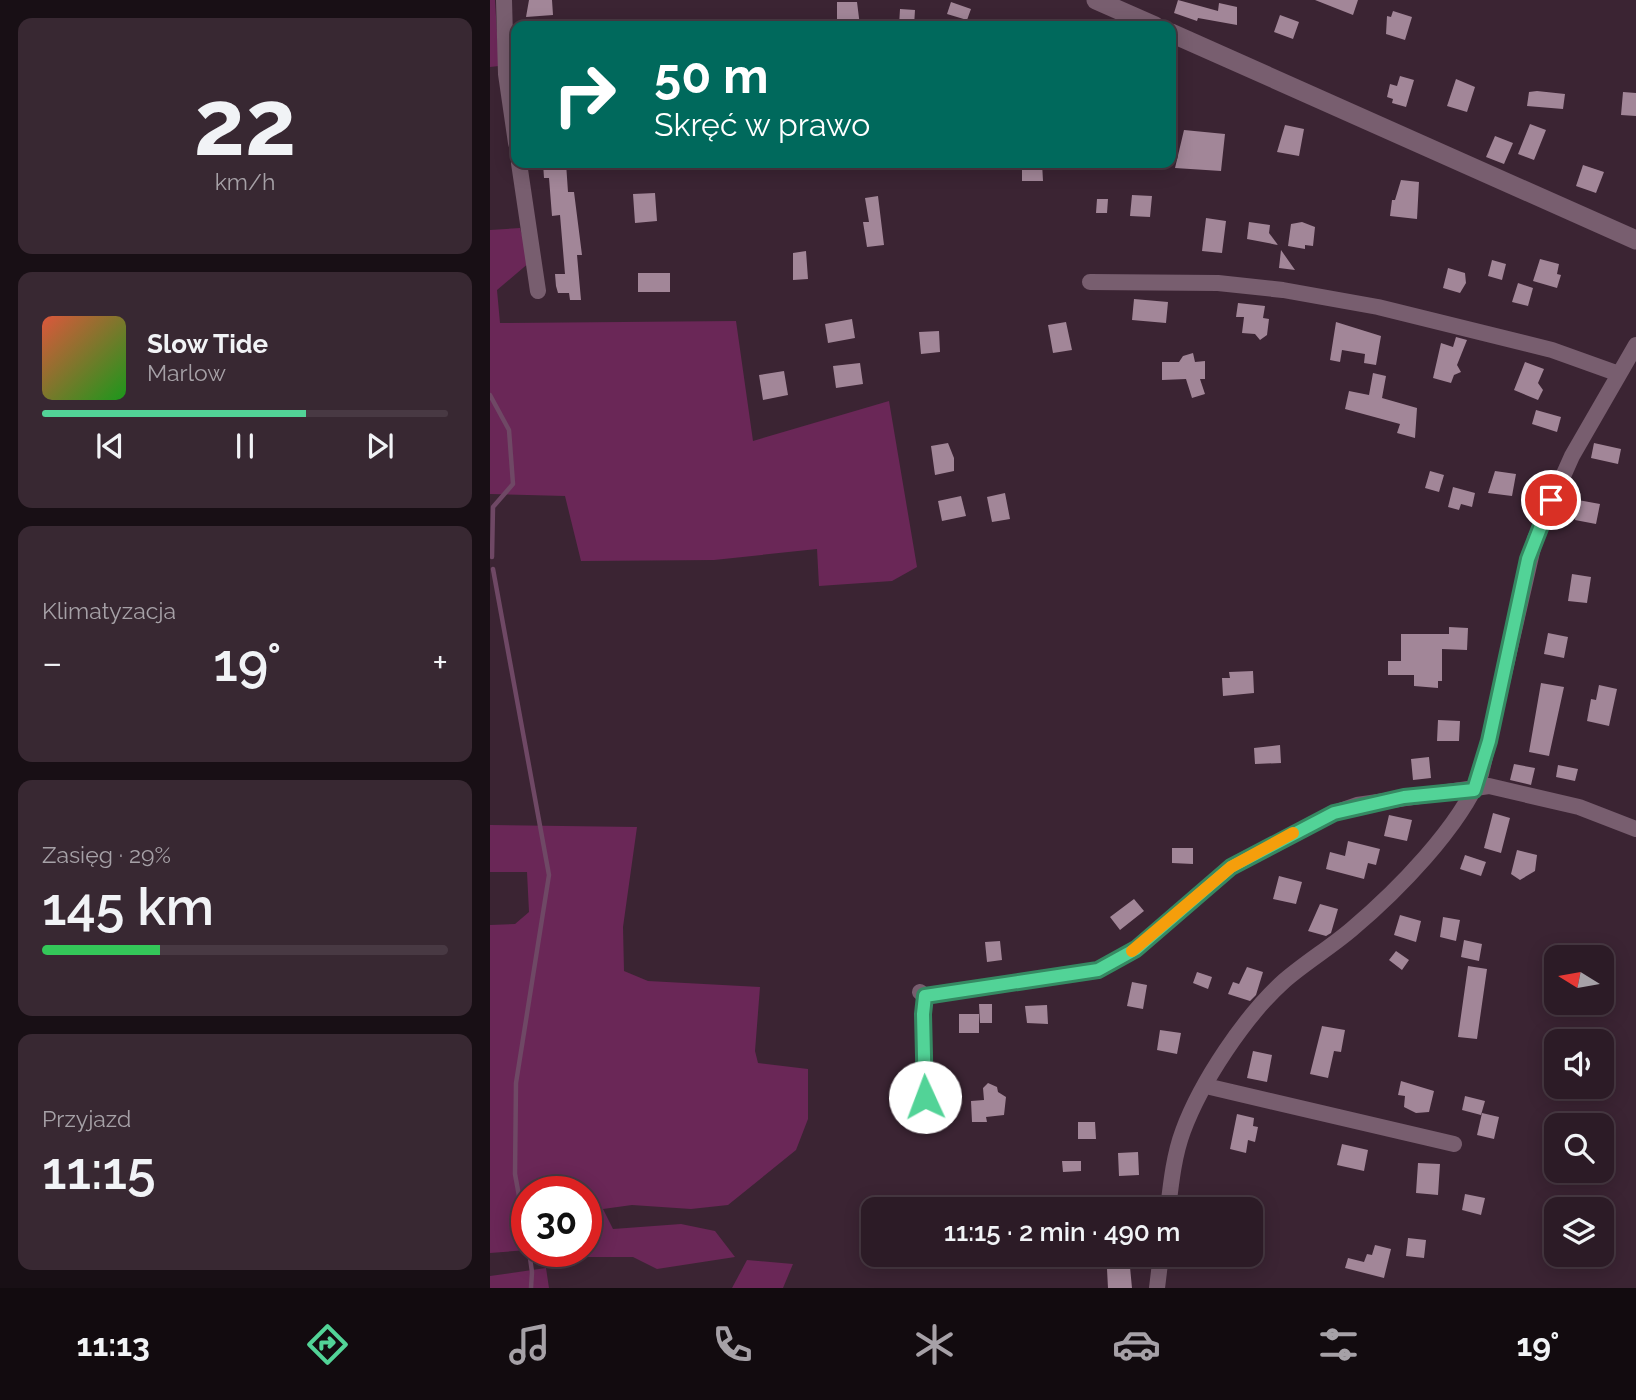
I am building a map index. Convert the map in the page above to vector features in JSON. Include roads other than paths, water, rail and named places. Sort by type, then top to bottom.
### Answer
[{"type":"main road","points":[[1096,0],[1144,21]]},
{"type":"main road","points":[[1176,35],[1636,240]]},
{"type":"street","points":[[504,0],[506,74],[511,108]]},
{"type":"street","points":[[520,168],[538,291]]},
{"type":"street","points":[[1090,282],[1218,283],[1283,290],[1378,307],[1552,350],[1619,374]]},
{"type":"street","points":[[1170,1197],[1182,1133],[1206,1086],[1265,1001],[1284,981],[1352,930],[1386,897],[1456,821],[1474,790],[1489,741],[1535,539],[1572,456],[1636,345]]},
{"type":"street","points":[[925,1097],[923,994],[1098,970],[1136,949],[1231,867],[1334,813],[1404,797],[1489,786],[1578,807],[1636,829]]},
{"type":"street","points":[[1206,1086],[1454,1144]]},
{"type":"street","points":[[1157,1288],[1160,1267]]},
{"type":"waterway","points":[[490,395],[509,430],[513,484],[493,507],[492,557]]},
{"type":"waterway","points":[[493,569],[549,875],[516,1083],[515,1176]]},
{"type":"waterway","points":[[531,1267],[531,1288]]}]
